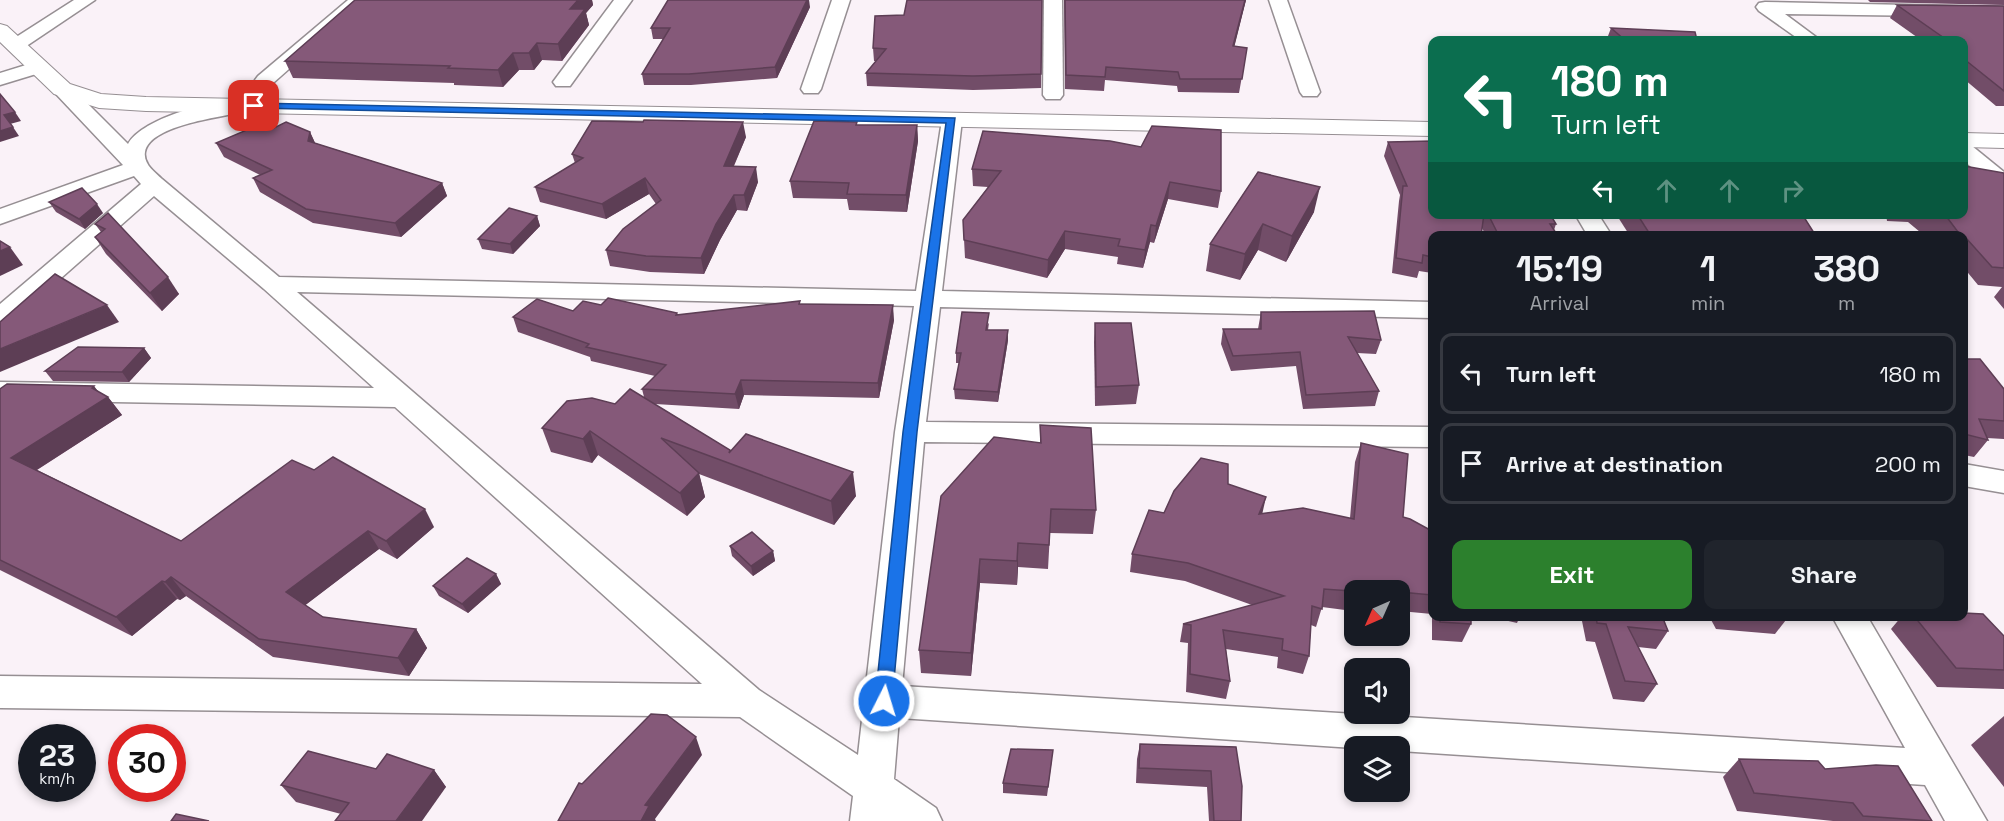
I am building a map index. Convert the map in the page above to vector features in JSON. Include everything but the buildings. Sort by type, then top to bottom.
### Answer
[{"type":"street","points":[[86,0],[8,38],[62,89],[146,176],[273,284],[746,700],[872,804],[922,821]]},
{"type":"street","points":[[265,80],[358,0]]},
{"type":"street","points":[[563,81],[624,0]]},
{"type":"street","points":[[812,89],[841,0]]},
{"type":"street","points":[[1053,0],[1053,95]]},
{"type":"street","points":[[1278,0],[1310,92]]},
{"type":"street","points":[[1761,4],[2004,12]]},
{"type":"street","points":[[1761,4],[1805,36]]},
{"type":"street","points":[[0,79],[39,67]]},
{"type":"street","points":[[62,89],[99,101],[146,104],[1428,129]]},
{"type":"street","points":[[146,176],[132,160],[134,149],[144,137],[162,126],[210,110],[254,106]]},
{"type":"street","points":[[872,804],[910,432],[952,120]]},
{"type":"street","points":[[1968,140],[2004,141]]},
{"type":"street","points":[[1968,154],[2004,183]]},
{"type":"street","points":[[0,218],[146,176]]},
{"type":"street","points":[[0,318],[146,176]]},
{"type":"street","points":[[273,284],[1428,310]]},
{"type":"street","points":[[0,391],[401,398]]},
{"type":"street","points":[[910,432],[1428,437]]},
{"type":"street","points":[[1968,476],[2004,482]]},
{"type":"street","points":[[1852,621],[1967,821]]},
{"type":"street","points":[[0,692],[746,700]]},
{"type":"street","points":[[884,701],[1937,768]]},
{"type":"route","points":[[254,106],[952,120],[910,432],[884,701]]}]
